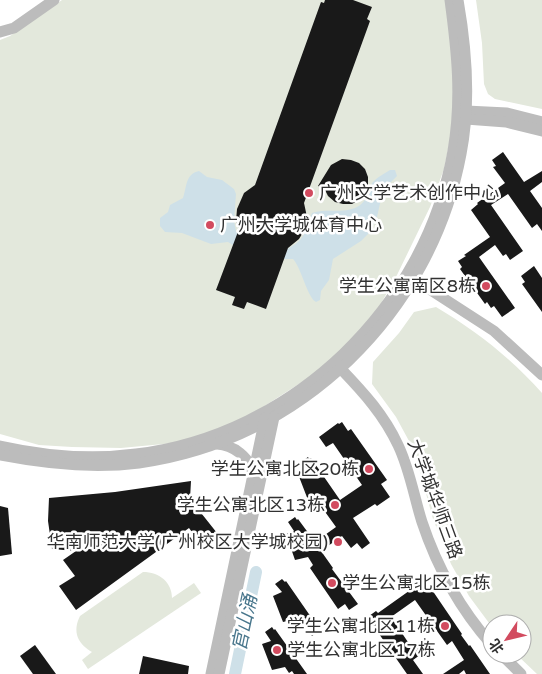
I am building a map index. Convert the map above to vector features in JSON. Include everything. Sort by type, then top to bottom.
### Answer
[{"type":"main road","points":[[0,32],[14,28],[54,0]]},
{"type":"main road","points":[[450,0],[463,115]]},
{"type":"main road","points":[[0,455],[53,464],[120,465],[174,456],[215,444],[268,417],[308,395],[341,369],[384,324],[411,277],[444,190],[463,115],[467,64],[458,0]]},
{"type":"main road","points":[[463,115],[507,113],[542,122]]},
{"type":"main road","points":[[463,115],[542,130]]},
{"type":"main road","points":[[411,277],[494,331],[542,375]]},
{"type":"main road","points":[[0,446],[54,455],[90,457],[136,454],[195,442],[268,417],[350,349],[411,277]]},
{"type":"main road","name":"大学城华师三路","points":[[341,369],[358,385],[387,422],[404,457],[422,522],[441,569],[459,602],[482,631]]},
{"type":"main road","points":[[210,674],[253,474],[268,417]]},
{"type":"main road","points":[[219,674],[268,417]]},
{"type":"main road","points":[[215,444],[230,447],[242,455],[250,464],[253,474]]},
{"type":"main road","points":[[511,664],[521,674]]},
{"type":"shaded area","name":"广州大学城体育中心","points":[[62,0],[448,0],[459,95],[444,169],[430,207],[397,275],[375,314],[330,364],[227,430],[174,443],[121,448],[39,445],[0,434],[0,40],[10,36]]},
{"type":"shaded area","points":[[476,0],[542,0],[542,109],[495,99],[488,94],[484,84],[482,43]]},
{"type":"shaded area","points":[[390,170],[395,170],[397,176],[383,190],[377,217],[370,232],[361,241],[333,259],[329,280],[321,291],[320,300],[316,302],[310,295],[293,259],[280,259],[239,249],[228,242],[211,244],[182,233],[165,232],[160,226],[160,218],[168,212],[170,205],[183,198],[189,178],[199,171],[207,177],[222,180],[234,189],[236,194],[234,221],[236,231],[244,239],[287,249],[302,238],[312,213],[346,210],[357,207],[366,198],[374,181]]},
{"type":"shaded area","points":[[436,307],[465,325],[518,368],[542,393],[542,674],[537,674],[526,664],[532,664],[532,614],[482,614],[469,596],[451,564],[433,519],[419,468],[409,441],[396,417],[372,384],[373,362],[399,333],[414,312]]},
{"type":"shaded area","points":[[143,572],[149,572],[163,579],[170,587],[172,598],[194,583],[201,593],[88,669],[82,660],[92,652],[83,645],[78,637],[77,627],[80,616]]},
{"type":"building","points":[[325,0],[353,0],[372,7],[367,19],[370,21],[304,203],[307,217],[305,229],[299,239],[288,248],[266,309],[247,302],[244,309],[232,305],[235,297],[216,290],[239,229],[236,221],[237,209],[244,193],[255,185],[321,2],[324,3]]},
{"type":"building","points":[[503,152],[524,182],[542,171],[542,182],[530,191],[542,208],[542,231],[537,224],[532,228],[508,194],[491,205],[523,251],[510,260],[506,254],[503,256],[495,245],[479,257],[515,308],[502,317],[494,306],[491,308],[487,302],[485,304],[460,269],[462,267],[458,261],[490,237],[471,210],[477,203],[505,183],[493,167],[496,166],[492,160]]},
{"type":"building","points":[[342,159],[359,163],[365,169],[368,177],[368,186],[365,194],[352,204],[335,202],[328,196],[324,188],[318,186],[331,165]]},
{"type":"building","points":[[534,266],[542,278],[542,312],[522,284],[525,282],[521,276]]},
{"type":"building","points":[[342,422],[348,431],[351,429],[387,480],[381,484],[390,497],[353,518],[370,543],[362,549],[357,543],[351,548],[342,536],[321,551],[358,604],[349,610],[345,604],[338,609],[310,568],[313,565],[308,557],[295,560],[286,534],[294,531],[288,522],[295,517],[315,542],[336,527],[323,509],[326,505],[320,497],[308,500],[298,474],[307,470],[301,462],[308,457],[309,459],[311,458],[340,500],[362,485],[333,443],[326,447],[319,437]]},
{"type":"building","points":[[191,481],[190,499],[217,533],[202,546],[189,528],[76,610],[59,586],[75,576],[63,560],[76,551],[52,549],[48,521],[49,498],[115,492]]},
{"type":"building","points":[[0,506],[8,508],[12,554],[0,556]]},
{"type":"building","points":[[282,579],[286,581],[320,630],[312,636],[302,622],[300,624],[296,619],[283,622],[273,596],[282,592],[275,584]]},
{"type":"building","name":"学生公寓北区11栋","points":[[421,579],[428,584],[461,635],[490,674],[466,674],[464,670],[459,674],[443,674],[464,660],[452,641],[447,645],[415,600],[391,617],[412,648],[425,638],[431,647],[413,660],[423,674],[407,674],[370,621],[369,616],[376,611],[378,613],[416,586],[414,584]]},
{"type":"building","name":"学生公寓北区17栋","points":[[272,627],[307,674],[294,674],[292,671],[289,673],[285,667],[272,670],[262,644],[271,641],[265,632]]},
{"type":"building","points":[[35,645],[56,674],[33,674],[20,656]]},
{"type":"building","points":[[143,656],[189,666],[188,674],[139,674]]},
{"type":"waterway","name":"官山涌","points":[[235,674],[256,572]]},
{"type":"place","name":"广州文学艺术创作中心","points":[[309,193]]},
{"type":"place","name":"广州大学城体育中心","points":[[210,225]]},
{"type":"place","name":"学生公寓南区8栋","points":[[486,286]]},
{"type":"place","name":"学生公寓北区20栋","points":[[369,469]]},
{"type":"place","name":"学生公寓北区13栋","points":[[335,505]]},
{"type":"place","name":"华南师范大学(广州校区大学城校园)","points":[[338,542]]},
{"type":"place","name":"学生公寓北区15栋","points":[[332,583]]},
{"type":"place","name":"学生公寓北区11栋","points":[[445,626]]},
{"type":"place","name":"学生公寓北区17栋","points":[[277,650]]}]
